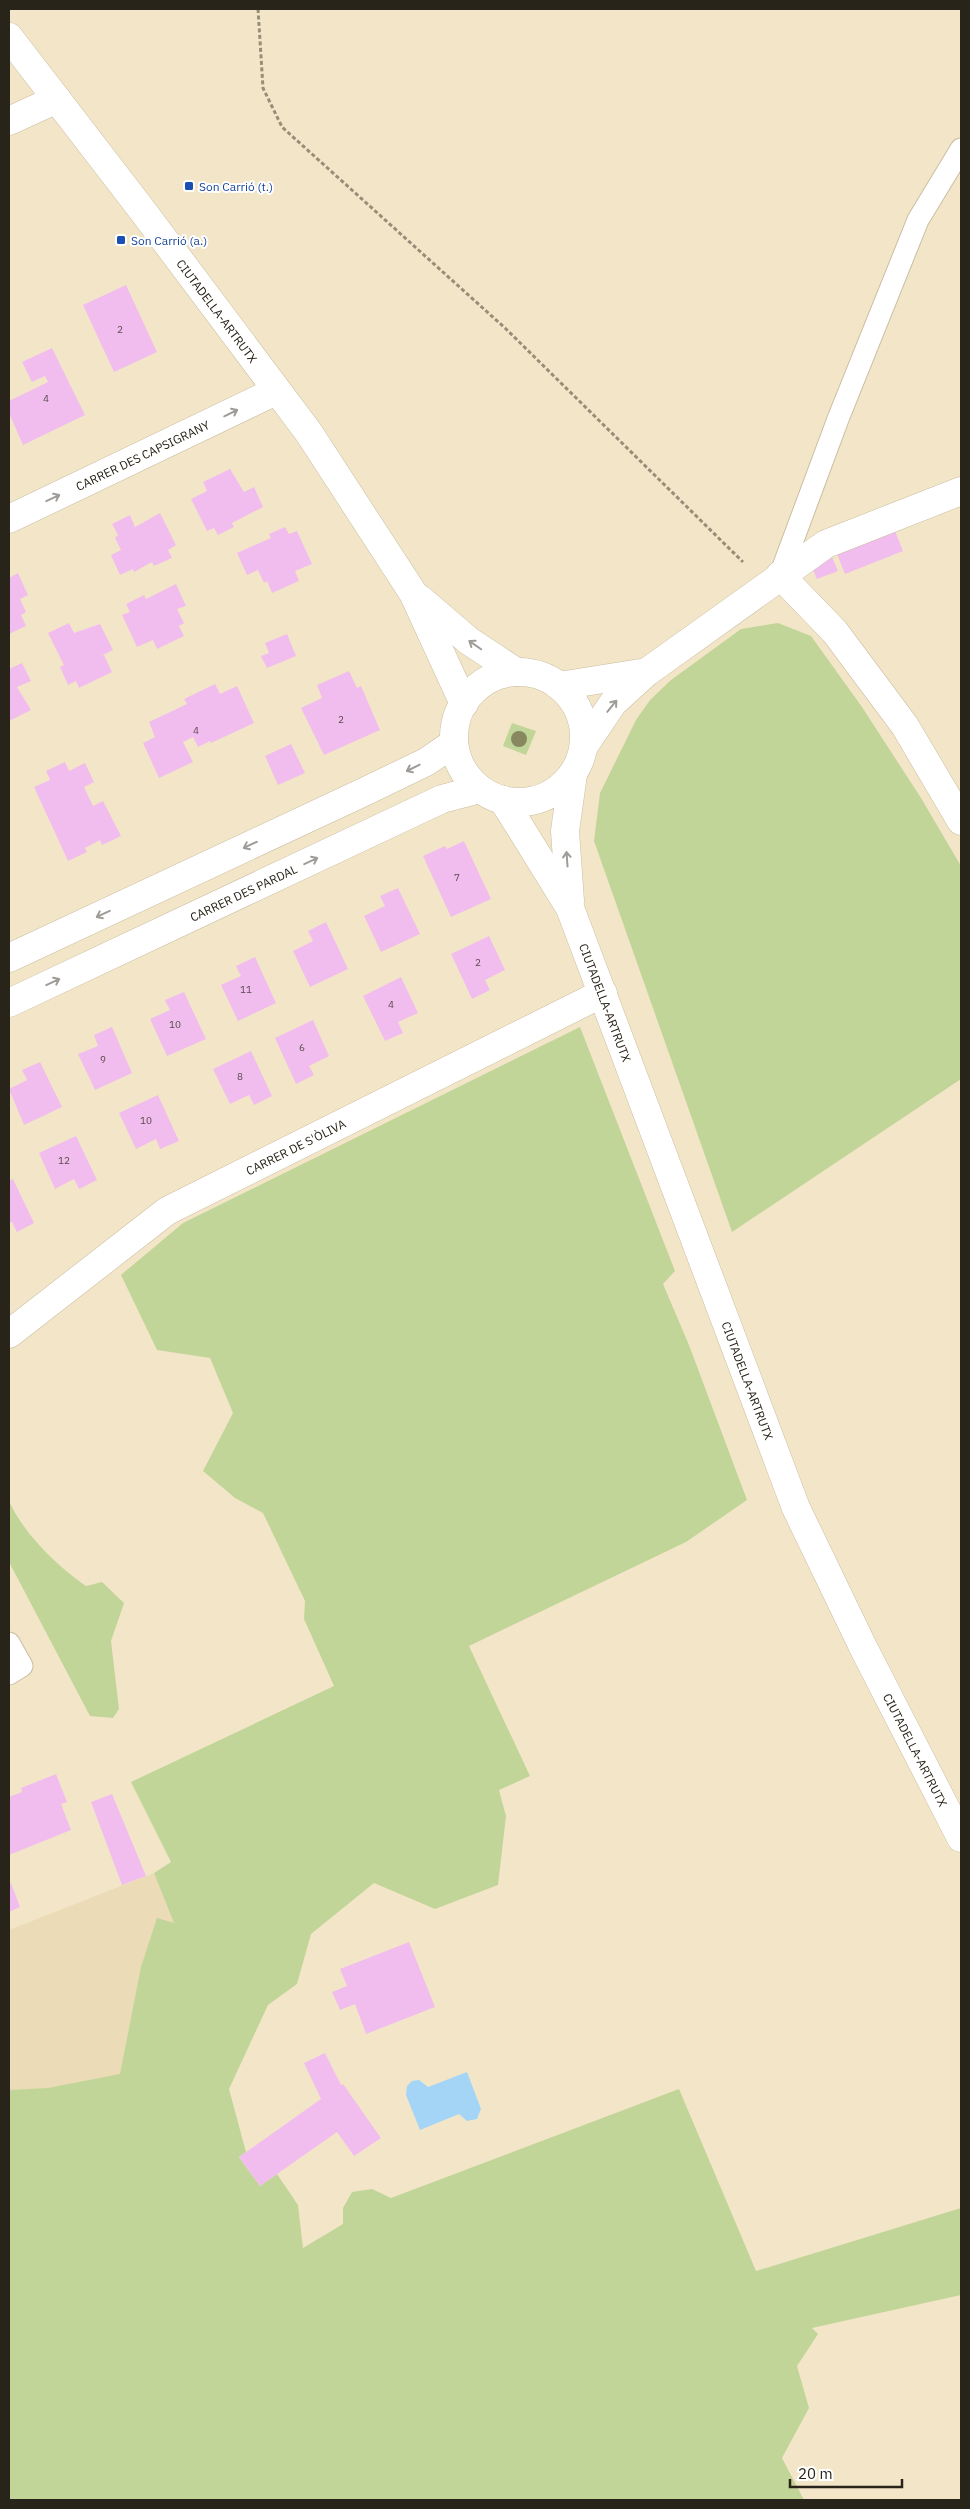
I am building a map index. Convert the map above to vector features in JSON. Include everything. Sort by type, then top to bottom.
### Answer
[{"type":"street","name":"CIUTADELLA-ARTRUTX","points":[[9,37],[142,210],[309,433],[413,593],[464,704]]},
{"type":"street","points":[[9,122],[57,99]]},
{"type":"street","name":"CARRER DES CAPSIGRANY","points":[[9,519],[276,391]]},
{"type":"street","points":[[584,746],[613,704],[647,672],[773,580],[826,544],[961,491]]},
{"type":"street","points":[[773,580],[835,632],[905,726],[961,821]]},
{"type":"street","name":"CIUTADELLA-ARTRUTX","points":[[413,593],[469,641],[516,672]]},
{"type":"street","name":"CIUTADELLA-ARTRUTX","points":[[516,672],[532,674],[559,686],[571,698],[580,713],[584,729],[584,746],[580,761],[573,774],[559,788],[542,798],[523,802],[492,795],[468,777],[458,761],[454,743],[456,723],[464,704],[477,688],[495,677],[516,672]]},
{"type":"street","points":[[559,686],[647,672]]},
{"type":"street","points":[[9,958],[426,762],[454,743]]},
{"type":"street","points":[[570,908],[565,832],[573,774]]},
{"type":"street","points":[[492,795],[570,908]]},
{"type":"street","name":"CARRER DES PARDAL","points":[[9,1003],[442,798],[492,795]]},
{"type":"street","name":"CIUTADELLA-ARTRUTX","points":[[570,908],[796,1508],[864,1650],[961,1838]]},
{"type":"street","name":"CARRER DE S'ÒLIVA","points":[[9,1334],[167,1211],[603,993]]},
{"type":"lane","points":[[773,580],[918,220],[961,149]]},
{"type":"lane","points":[[9,1643],[22,1666],[9,1674]]},
{"type":"path","points":[[258,9],[263,88],[282,127],[505,328],[773,580]]},
{"type":"shaded area","points":[[154,1873],[181,1940],[177,2091],[9,2131],[9,1930]]},
{"type":"green space","points":[[778,623],[811,636],[862,707],[921,798],[961,866],[961,1079],[732,1232],[594,841],[600,793],[636,720],[650,700],[671,680],[741,629]]},
{"type":"green space","points":[[512,723],[536,731],[526,755],[503,746]]},
{"type":"green space","points":[[580,1027],[675,1271],[663,1284],[689,1345],[747,1500],[686,1542],[469,1646],[530,1776],[499,1790],[506,1816],[498,1885],[435,1909],[374,1883],[311,1934],[297,1984],[268,2005],[229,2089],[246,2152],[239,2157],[260,2186],[277,2174],[298,2205],[303,2248],[343,2224],[343,2208],[352,2192],[372,2189],[391,2198],[679,2089],[756,2271],[961,2208],[961,2295],[812,2328],[818,2334],[797,2366],[809,2408],[782,2458],[804,2500],[9,2500],[9,2090],[48,2088],[120,2074],[141,1967],[157,1918],[174,1923],[154,1873],[171,1862],[131,1782],[334,1686],[304,1619],[305,1601],[263,1513],[235,1498],[203,1471],[233,1413],[210,1358],[157,1350],[121,1275],[183,1223]]},
{"type":"green space","points":[[9,1501],[23,1525],[52,1559],[86,1586],[102,1582],[124,1603],[111,1641],[119,1709],[113,1718],[90,1716],[9,1562]]},
{"type":"water","points":[[467,2072],[481,2109],[477,2119],[467,2121],[459,2114],[420,2130],[406,2095],[407,2086],[412,2081],[419,2080],[428,2087]]},
{"type":"building","points":[[126,285],[157,352],[114,372],[83,305]]},
{"type":"building","points":[[52,348],[85,415],[23,445],[9,413],[9,401],[48,382],[45,376],[32,382],[22,362]]},
{"type":"building","points":[[230,469],[244,492],[254,487],[263,507],[232,523],[234,527],[218,535],[214,528],[207,531],[191,499],[207,491],[203,482]]},
{"type":"building","points":[[160,513],[176,545],[168,550],[172,558],[154,566],[152,562],[134,572],[133,569],[120,575],[111,555],[121,550],[115,538],[118,535],[112,524],[130,515],[135,527]]},
{"type":"building","points":[[285,527],[289,534],[297,531],[312,564],[295,571],[299,581],[272,593],[267,581],[264,583],[258,570],[247,575],[237,553],[271,538],[269,534]]},
{"type":"building","points":[[895,531],[903,551],[845,574],[837,554]]},
{"type":"building","points":[[830,552],[838,571],[817,579],[809,561]]},
{"type":"building","points":[[18,573],[28,595],[20,599],[26,612],[21,615],[26,626],[9,634],[9,578]]},
{"type":"building","points":[[176,584],[186,606],[177,609],[184,623],[179,626],[184,636],[157,649],[153,640],[137,647],[122,615],[130,612],[126,604],[144,595],[146,599]]},
{"type":"building","points":[[69,623],[74,633],[100,624],[113,650],[99,657],[104,655],[112,672],[79,688],[76,681],[68,685],[60,667],[64,665],[48,633]]},
{"type":"building","points":[[287,634],[296,656],[267,668],[261,656],[269,653],[265,643]]},
{"type":"building","points":[[22,663],[31,681],[17,687],[31,710],[9,721],[9,669]]},
{"type":"building","points":[[349,671],[357,688],[361,686],[380,730],[324,755],[301,708],[322,698],[317,685]]},
{"type":"building","points":[[215,684],[220,694],[237,686],[254,723],[198,747],[193,737],[183,742],[193,762],[159,778],[143,743],[155,737],[149,722],[187,704],[184,699]]},
{"type":"building","points":[[291,744],[305,773],[278,785],[265,756]]},
{"type":"building","points":[[65,762],[69,771],[85,763],[94,782],[84,787],[93,806],[103,801],[121,836],[102,845],[100,840],[85,848],[87,852],[68,861],[34,787],[50,780],[46,771]]},
{"type":"building","points":[[464,841],[491,899],[451,917],[423,856],[445,846],[447,849]]},
{"type":"building","points":[[398,888],[420,934],[381,952],[364,916],[385,906],[380,896]]},
{"type":"building","points":[[326,922],[348,969],[310,987],[293,951],[313,941],[308,931]]},
{"type":"building","points":[[489,936],[505,970],[485,980],[490,990],[472,999],[451,954]]},
{"type":"building","points":[[255,957],[276,1003],[238,1021],[221,985],[241,976],[236,966]]},
{"type":"building","points":[[401,977],[418,1013],[398,1022],[403,1033],[385,1041],[363,996]]},
{"type":"building","points":[[184,992],[206,1039],[167,1056],[150,1019],[170,1010],[165,1000]]},
{"type":"building","points":[[313,1020],[329,1056],[309,1066],[314,1075],[296,1084],[275,1038]]},
{"type":"building","points":[[112,1027],[132,1073],[95,1090],[78,1054],[98,1046],[94,1035]]},
{"type":"building","points":[[251,1051],[272,1096],[254,1105],[249,1095],[230,1104],[213,1069]]},
{"type":"building","points":[[40,1062],[62,1107],[24,1125],[9,1089],[27,1080],[22,1070]]},
{"type":"building","points":[[158,1095],[179,1141],[160,1149],[156,1139],[136,1149],[119,1113]]},
{"type":"building","points":[[76,1136],[97,1180],[79,1189],[74,1179],[55,1189],[39,1153]]},
{"type":"building","points":[[13,1179],[34,1223],[17,1232],[12,1222],[9,1223],[9,1181]]},
{"type":"building","points":[[56,1774],[67,1802],[61,1804],[71,1830],[9,1855],[9,1797],[22,1792],[21,1788]]},
{"type":"building","points":[[112,1794],[146,1876],[122,1885],[91,1802]]},
{"type":"building","points":[[11,1883],[20,1907],[9,1912],[9,1884]]},
{"type":"building","points":[[409,1942],[435,2007],[366,2034],[355,2004],[340,2010],[332,1992],[347,1986],[340,1969]]},
{"type":"building","points":[[325,2053],[341,2085],[343,2084],[381,2138],[354,2156],[337,2132],[260,2186],[239,2157],[321,2099],[304,2063]]},
{"type":"place","name":"Son Carrió (t.)","points":[[189,186]]},
{"type":"place","name":"Son Carrió (a.)","points":[[121,240]]}]
